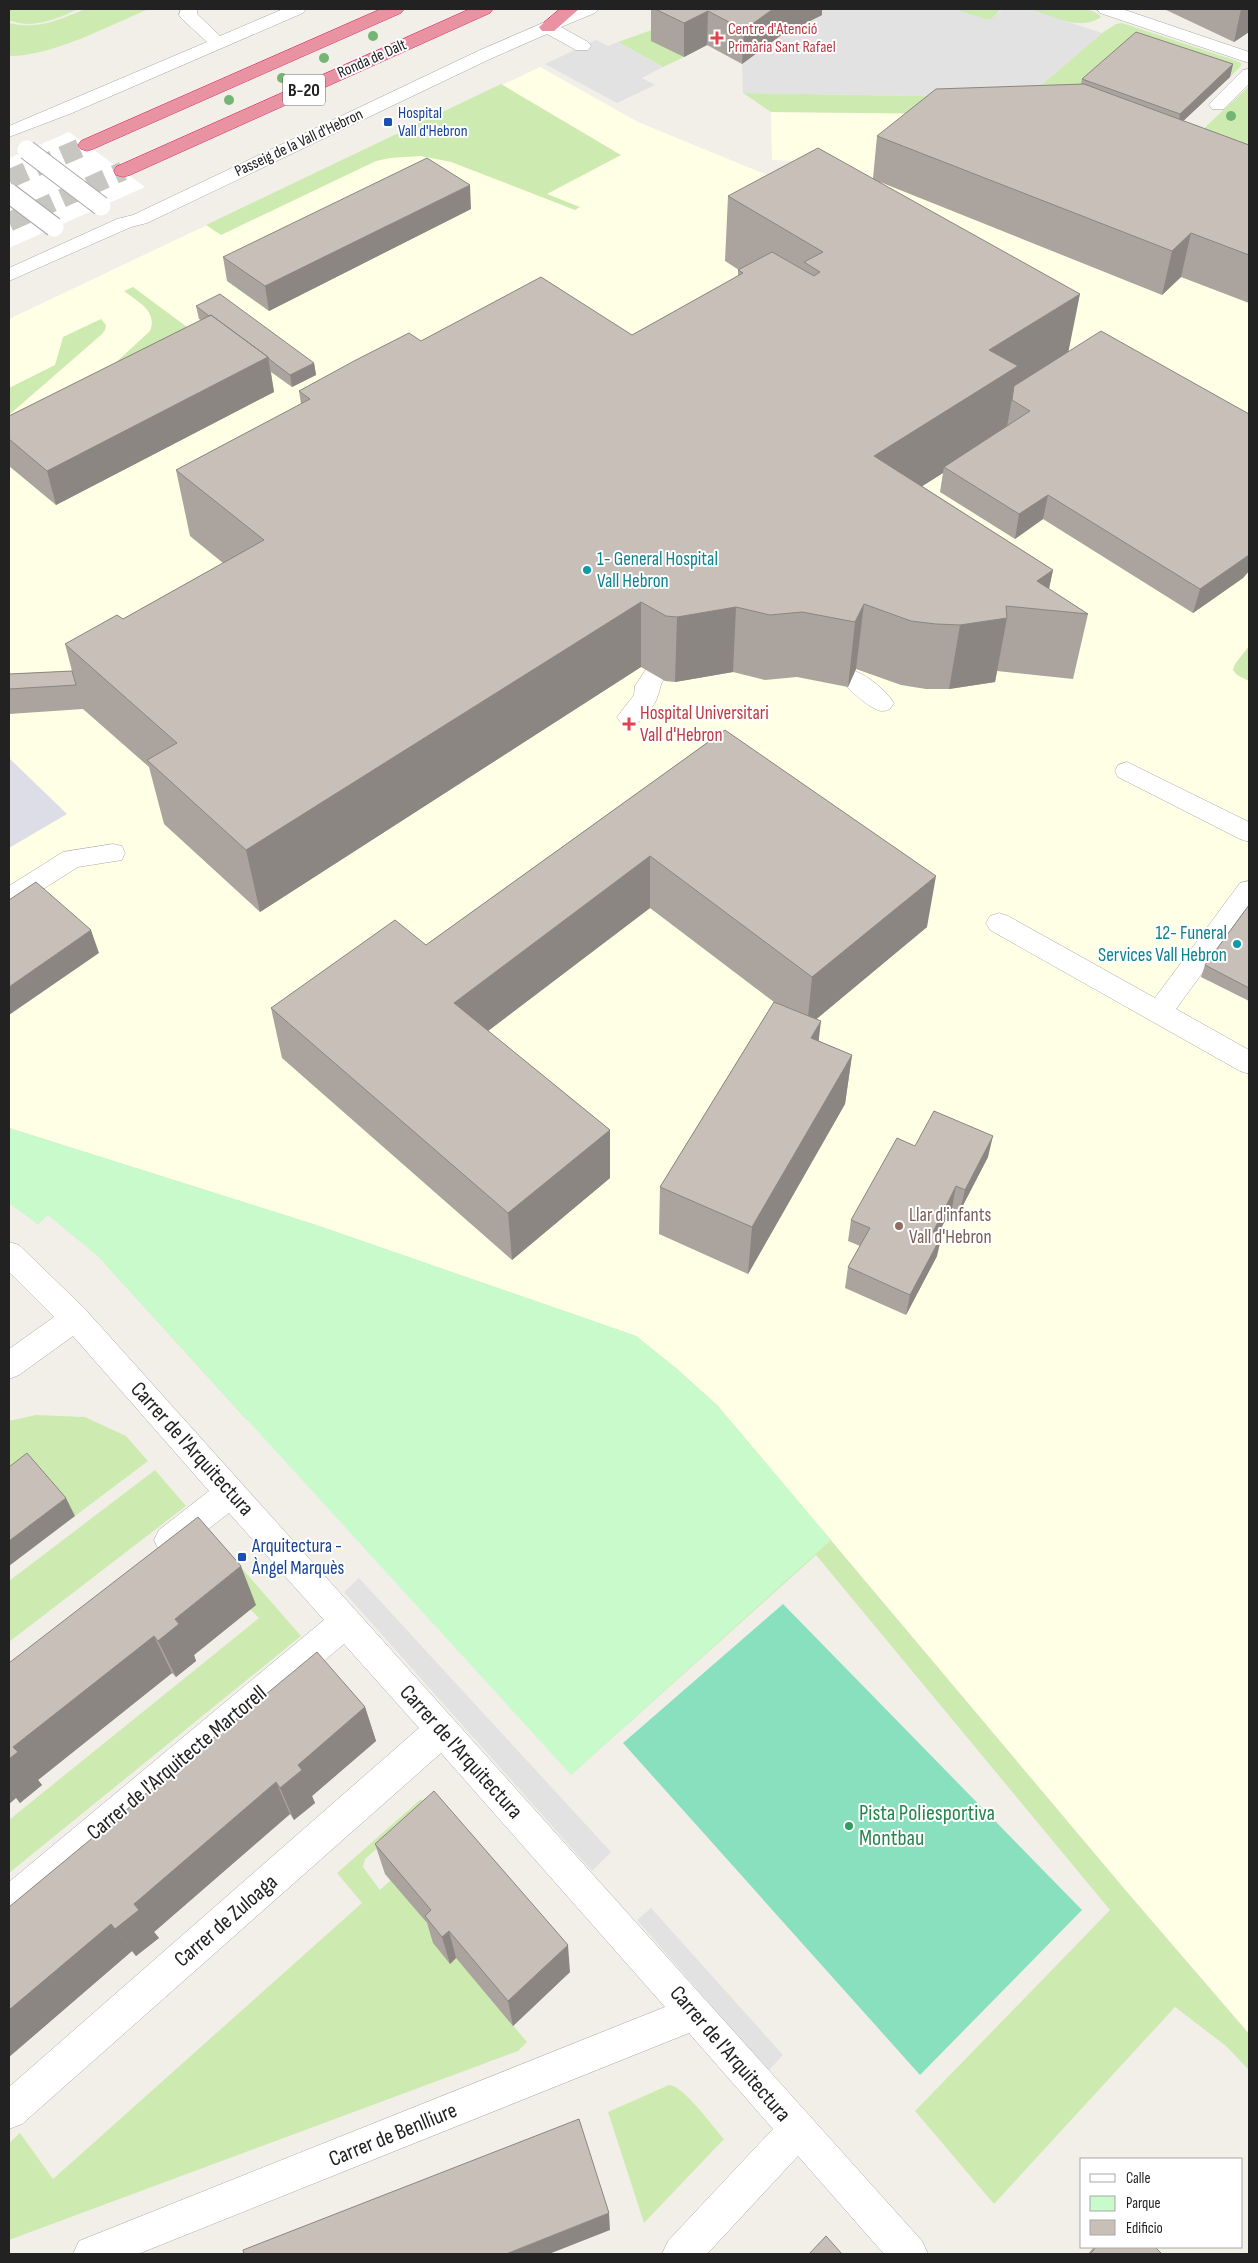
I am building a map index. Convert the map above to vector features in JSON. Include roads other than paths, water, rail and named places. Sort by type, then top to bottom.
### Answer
[{"type":"highway","name":"Ronda de Dalt","points":[[88,145],[396,9]]},
{"type":"highway","name":"Ronda de Dalt","points":[[124,171],[484,9]]},
{"type":"highway","points":[[548,27],[570,9]]},
{"type":"street","points":[[189,9],[188,15],[217,42]]},
{"type":"street","points":[[9,132],[66,110],[217,42],[246,32],[297,9]]},
{"type":"street","name":"Passeig de la Vall d'Hebron","points":[[9,275],[124,223],[140,218],[477,58],[589,9]]},
{"type":"street","points":[[1106,9],[1249,58]]},
{"type":"street","points":[[548,27],[582,46]]},
{"type":"street","points":[[1218,105],[1249,74]]},
{"type":"street","points":[[9,137],[124,223]]},
{"type":"street","points":[[9,193],[76,244]]},
{"type":"street","points":[[629,717],[646,697],[647,686],[654,675]]},
{"type":"street","points":[[852,678],[882,703]]},
{"type":"street","points":[[1127,771],[1249,833]]},
{"type":"street","points":[[9,898],[72,859],[113,853]]},
{"type":"street","points":[[1158,1012],[1249,890]]},
{"type":"street","points":[[999,923],[1249,1062]]},
{"type":"street","name":"Carrer de l'Arquitectura","points":[[9,1254],[75,1318],[909,2254]]},
{"type":"street","points":[[9,1366],[75,1318]]},
{"type":"street","points":[[148,1557],[230,1493]]},
{"type":"street","name":"Carrer de l'Arquitecte Martorell","points":[[9,1904],[346,1622]]},
{"type":"street","name":"Carrer de Zuloaga","points":[[9,2111],[442,1730]]},
{"type":"street","name":"Carrer de Benlliure","points":[[92,2254],[694,2013]]},
{"type":"street","points":[[681,2254],[797,2130]]},
{"type":"tunnel","points":[[9,179],[87,145]]},
{"type":"tunnel","points":[[9,222],[123,171]]},
{"type":"place","name":"Centre d'Atenció Primària Sant Rafael","points":[[717,38]]},
{"type":"place","name":"Hospital Vall d'Hebron","points":[[388,122]]},
{"type":"place","name":"1- General Hospital Vall Hebron","points":[[587,570]]},
{"type":"place","name":"Hospital Universitari Vall d'Hebron","points":[[629,724]]},
{"type":"place","name":"12- Funeral Services Vall Hebron","points":[[1237,944]]},
{"type":"place","name":"Llar d'infants Vall d'Hebron","points":[[899,1226]]},
{"type":"place","name":"Arquitectura - Àngel Marquès","points":[[242,1557]]},
{"type":"place","name":"Pista Poliesportiva Montbau","points":[[849,1826]]}]
